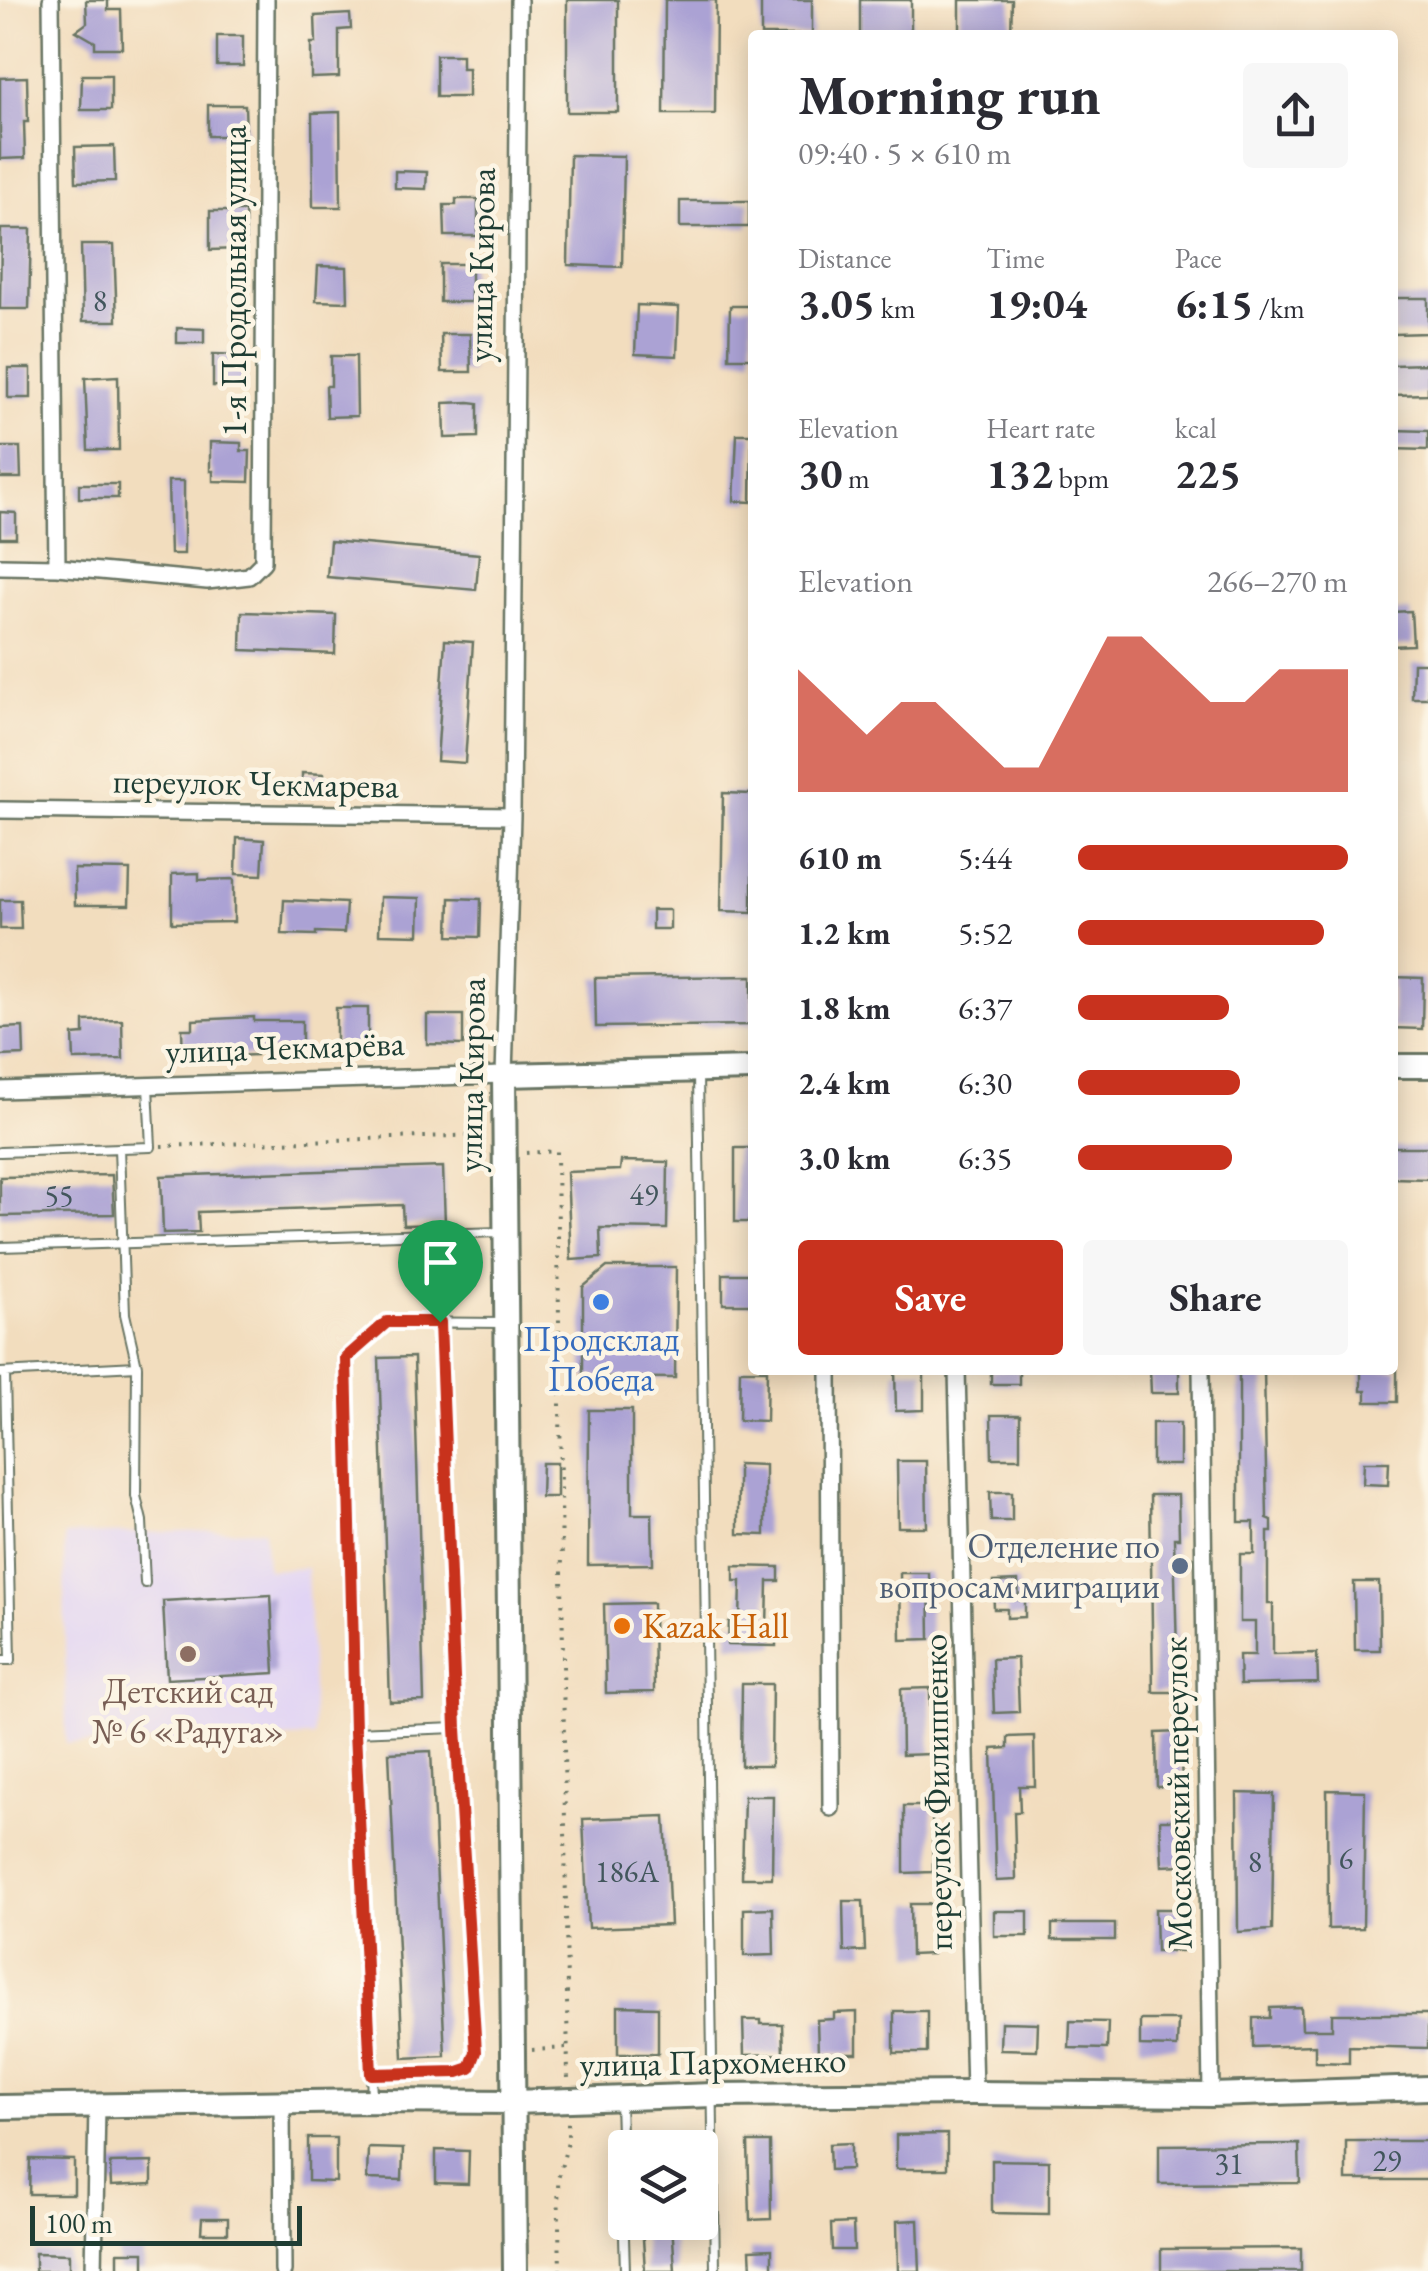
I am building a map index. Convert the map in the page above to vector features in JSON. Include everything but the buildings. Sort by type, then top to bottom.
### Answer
[{"type":"street","points":[[0,566],[57,567],[51,0]]},
{"type":"street","name":"1-я Продольная улица","points":[[57,567],[207,580],[249,576],[263,562],[266,0]]},
{"type":"street","name":"улица Кирова","points":[[515,2271],[504,1075],[512,816],[519,0]]},
{"type":"street","name":"переулок Чекмарева","points":[[0,810],[512,816]]},
{"type":"street","points":[[1398,1066],[1428,1066]]},
{"type":"street","name":"улица Чекмарёва","points":[[0,1090],[748,1070]]},
{"type":"street","points":[[829,1375],[832,1808]]},
{"type":"street","name":"переулок Филиппенко","points":[[957,1375],[974,2093]]},
{"type":"street","name":"Московский переулок","points":[[1201,1375],[1211,2096]]},
{"type":"street","name":"улица Пархоменко","points":[[0,2106],[514,2102],[713,2095],[1211,2096],[1428,2088]]},
{"type":"street","points":[[282,2102],[283,2271]]},
{"type":"street","points":[[94,2271],[97,2105]]},
{"type":"lane","points":[[698,1070],[715,2271]]},
{"type":"lane","points":[[0,1152],[152,1146],[148,1086]]},
{"type":"lane","points":[[119,1148],[125,1314],[137,1366],[136,1496],[142,1521],[145,1583]]},
{"type":"lane","points":[[0,1247],[505,1232]]},
{"type":"lane","points":[[372,2101],[355,1732],[346,1358],[387,1322],[506,1322]]},
{"type":"lane","points":[[371,2074],[458,2072],[470,2068],[476,2052],[456,1728],[440,1322]]},
{"type":"lane","points":[[0,1660],[10,1660],[4,1566],[3,1373],[137,1366]]},
{"type":"lane","points":[[355,1732],[456,1728]]},
{"type":"lane","points":[[620,2098],[625,2271]]},
{"type":"path","points":[[560,2271],[558,2178],[568,2142],[568,2100]]},
{"type":"shaded area","name":"Детский сад № 6 «Радуга»","points":[[264,1530],[267,1570],[307,1568],[314,1737],[66,1744],[64,1535]]},
{"type":"place","name":"Продсклад Победа","points":[[601,1302]]},
{"type":"place","name":"Отделение по вопросам миграции","points":[[1180,1566]]},
{"type":"place","name":"Kazak Hall","points":[[622,1626]]},
{"type":"place","name":"Детский сад № 6 «Радуга»","points":[[188,1654]]},
{"type":"route","points":[[387,1322],[440,1322],[456,1728],[476,2052],[470,2068],[458,2072],[371,2074],[355,1732],[346,1358],[387,1322]]}]
